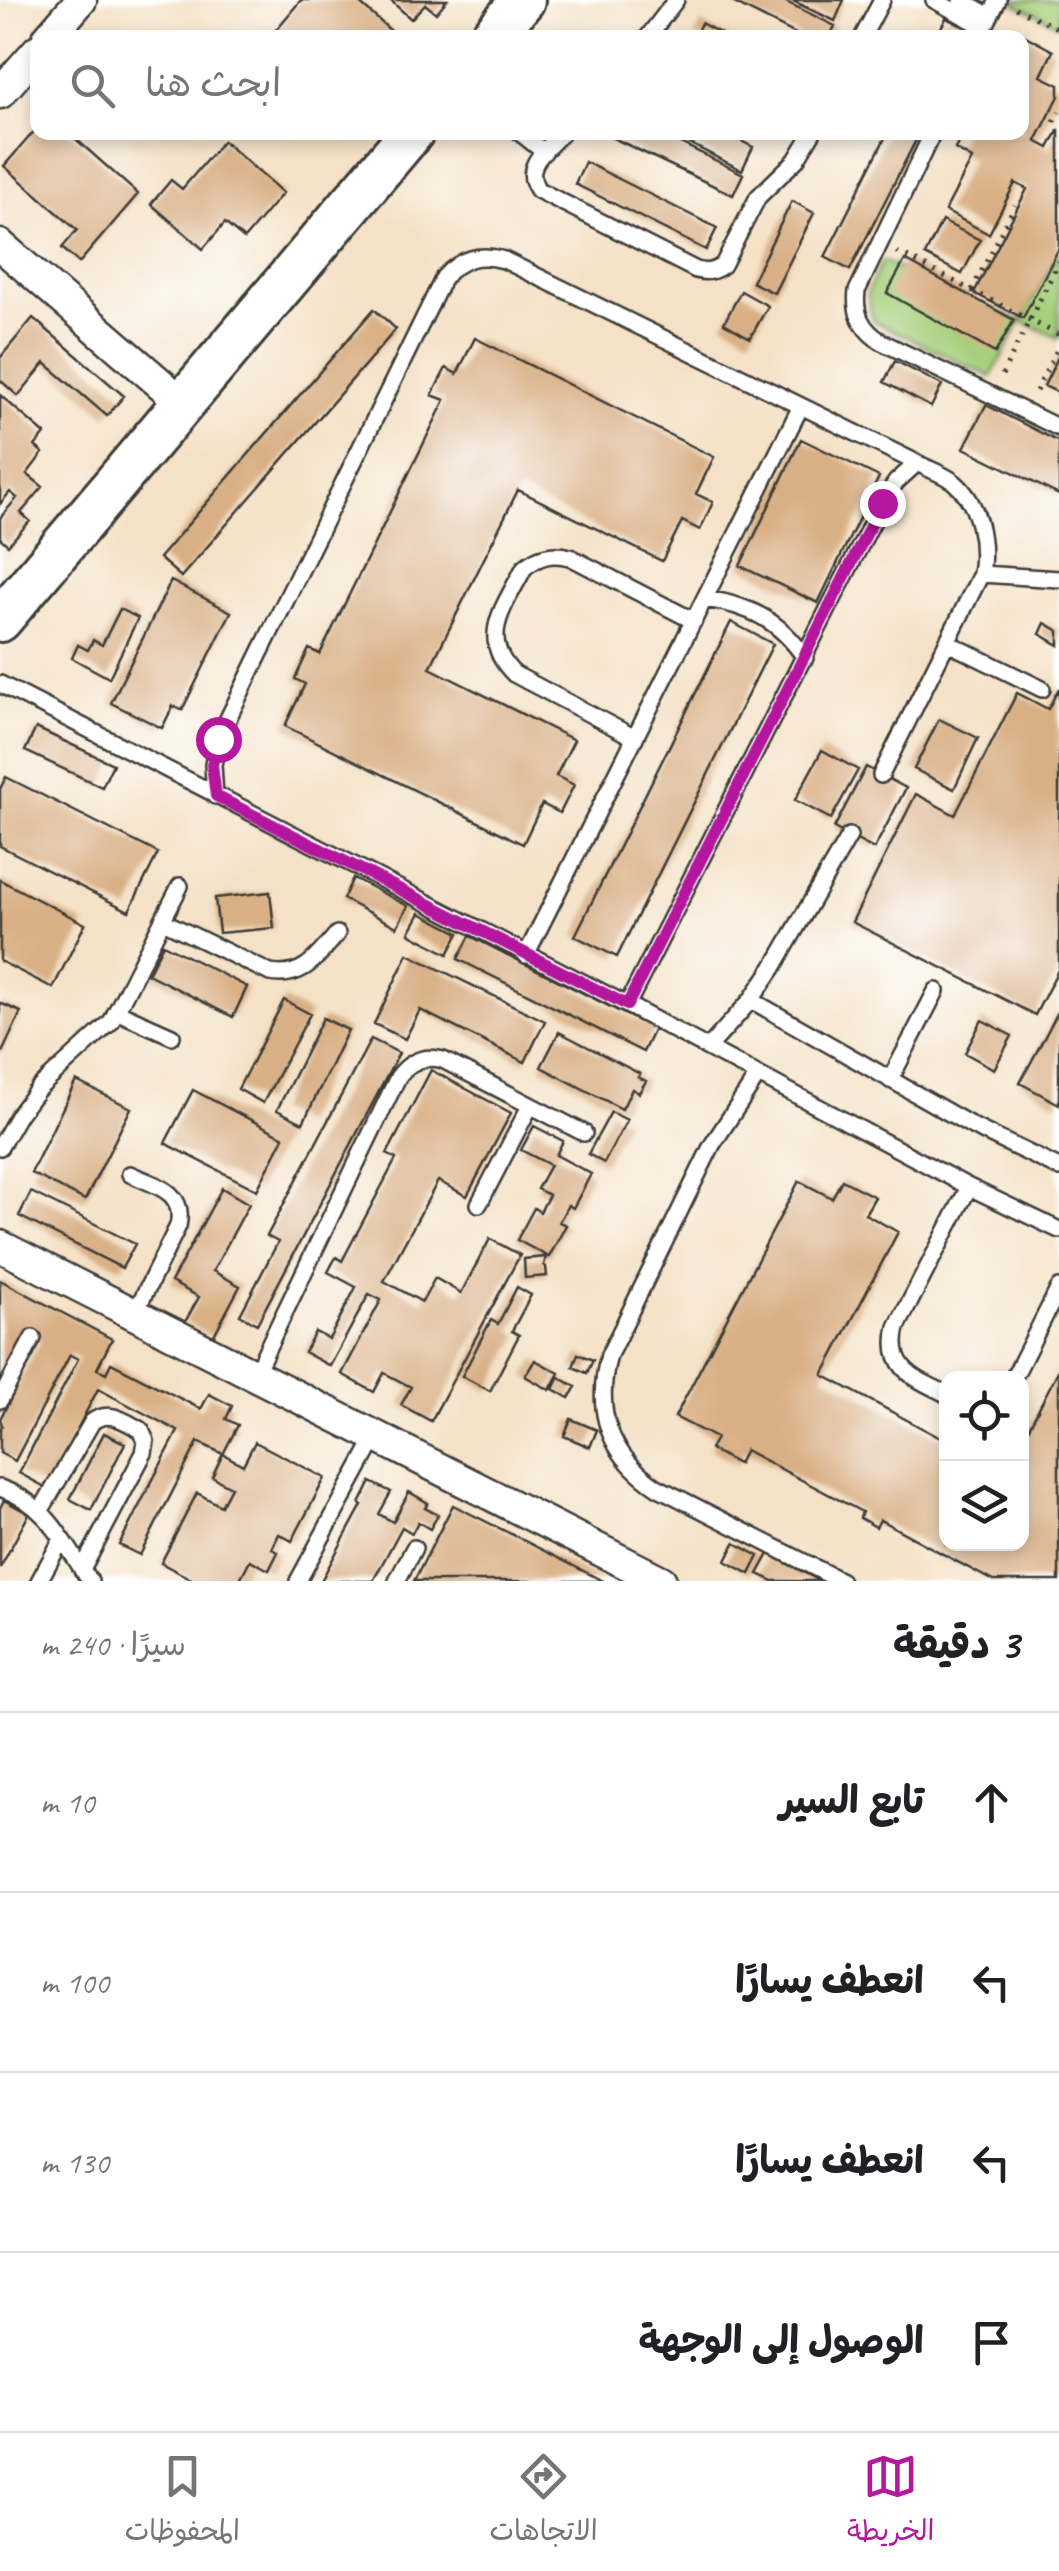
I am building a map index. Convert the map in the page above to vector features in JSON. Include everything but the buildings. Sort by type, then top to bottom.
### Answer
[{"type":"street","points":[[55,30],[81,0]]},
{"type":"street","points":[[498,30],[522,0]]},
{"type":"street","points":[[0,94],[30,59]]},
{"type":"street","points":[[0,620],[405,140]]},
{"type":"street","points":[[0,246],[184,404]]},
{"type":"street","points":[[0,1246],[661,1581]]},
{"type":"lane","points":[[653,30],[676,0]]},
{"type":"lane","points":[[866,30],[882,0]]},
{"type":"lane","points":[[934,0],[984,27]]},
{"type":"lane","points":[[961,0],[984,27]]},
{"type":"lane","points":[[984,27],[998,0]]},
{"type":"lane","points":[[529,140],[544,152]]},
{"type":"lane","points":[[555,140],[532,170],[533,184],[538,190],[706,272],[723,265],[758,197],[796,160],[808,140]]},
{"type":"lane","points":[[929,140],[857,291],[856,303],[864,326],[882,342],[1059,428]]},
{"type":"lane","points":[[216,796],[212,765],[218,739],[444,278],[453,267],[478,256],[504,260],[917,463],[953,481],[966,497],[982,536],[981,574],[881,775]]},
{"type":"lane","points":[[526,955],[801,406]]},
{"type":"lane","points":[[627,1005],[882,503],[896,482],[917,463]]},
{"type":"lane","points":[[636,738],[514,674],[496,646],[497,622],[524,568],[550,555],[570,557],[694,621]]},
{"type":"lane","points":[[981,574],[1059,579]]},
{"type":"lane","points":[[704,599],[756,611],[784,631],[804,658]]},
{"type":"lane","points":[[948,643],[1042,689]]},
{"type":"lane","points":[[0,684],[627,1005],[969,1187],[1059,1230]]},
{"type":"lane","points":[[708,1048],[751,1000],[773,968],[849,836]]},
{"type":"lane","points":[[0,1147],[28,1101],[103,1032],[118,1012],[180,886]]},
{"type":"lane","points":[[163,921],[281,975],[292,974],[312,963],[337,934]]},
{"type":"lane","points":[[890,1080],[936,992]]},
{"type":"lane","points":[[751,1000],[974,1127],[1059,1168]]},
{"type":"lane","points":[[118,1012],[172,1036]]},
{"type":"lane","points":[[254,1376],[404,1068],[422,1058],[443,1060],[584,1133]]},
{"type":"lane","points":[[758,1075],[712,1145],[609,1355],[602,1401],[616,1446],[642,1477],[841,1581]]},
{"type":"lane","points":[[479,1204],[530,1106]]},
{"type":"lane","points":[[130,1174],[171,1193],[180,1218],[134,1315]]},
{"type":"lane","points":[[939,1390],[908,1374],[897,1357],[895,1336],[969,1187]]},
{"type":"lane","points":[[1017,1371],[1059,1288]]},
{"type":"lane","points":[[0,1400],[34,1338]]},
{"type":"lane","points":[[41,1510],[97,1418],[109,1415],[142,1430],[146,1441],[144,1453],[86,1575]]},
{"type":"lane","points":[[298,1581],[376,1437]]},
{"type":"lane","points":[[0,1488],[25,1498],[41,1510],[86,1575]]},
{"type":"lane","points":[[39,1581],[62,1539]]},
{"type":"lane","points":[[397,1581],[414,1548]]},
{"type":"path","points":[[1015,7],[1059,29]]},
{"type":"path","points":[[1054,122],[1059,112]]},
{"type":"path","points":[[972,290],[1015,205]]},
{"type":"path","points":[[880,243],[1059,335]]},
{"type":"path","points":[[992,395],[1059,262]]},
{"type":"path","points":[[1025,412],[1059,346]]},
{"type":"green space","points":[[1017,0],[1059,0],[1059,25],[1015,4]]},
{"type":"green space","points":[[1059,252],[1059,338],[1021,321]]},
{"type":"green space","points":[[882,261],[1021,321],[991,377],[873,321],[867,293]]},
{"type":"route","points":[[218,739],[212,765],[216,796],[627,1005],[882,503]]}]
